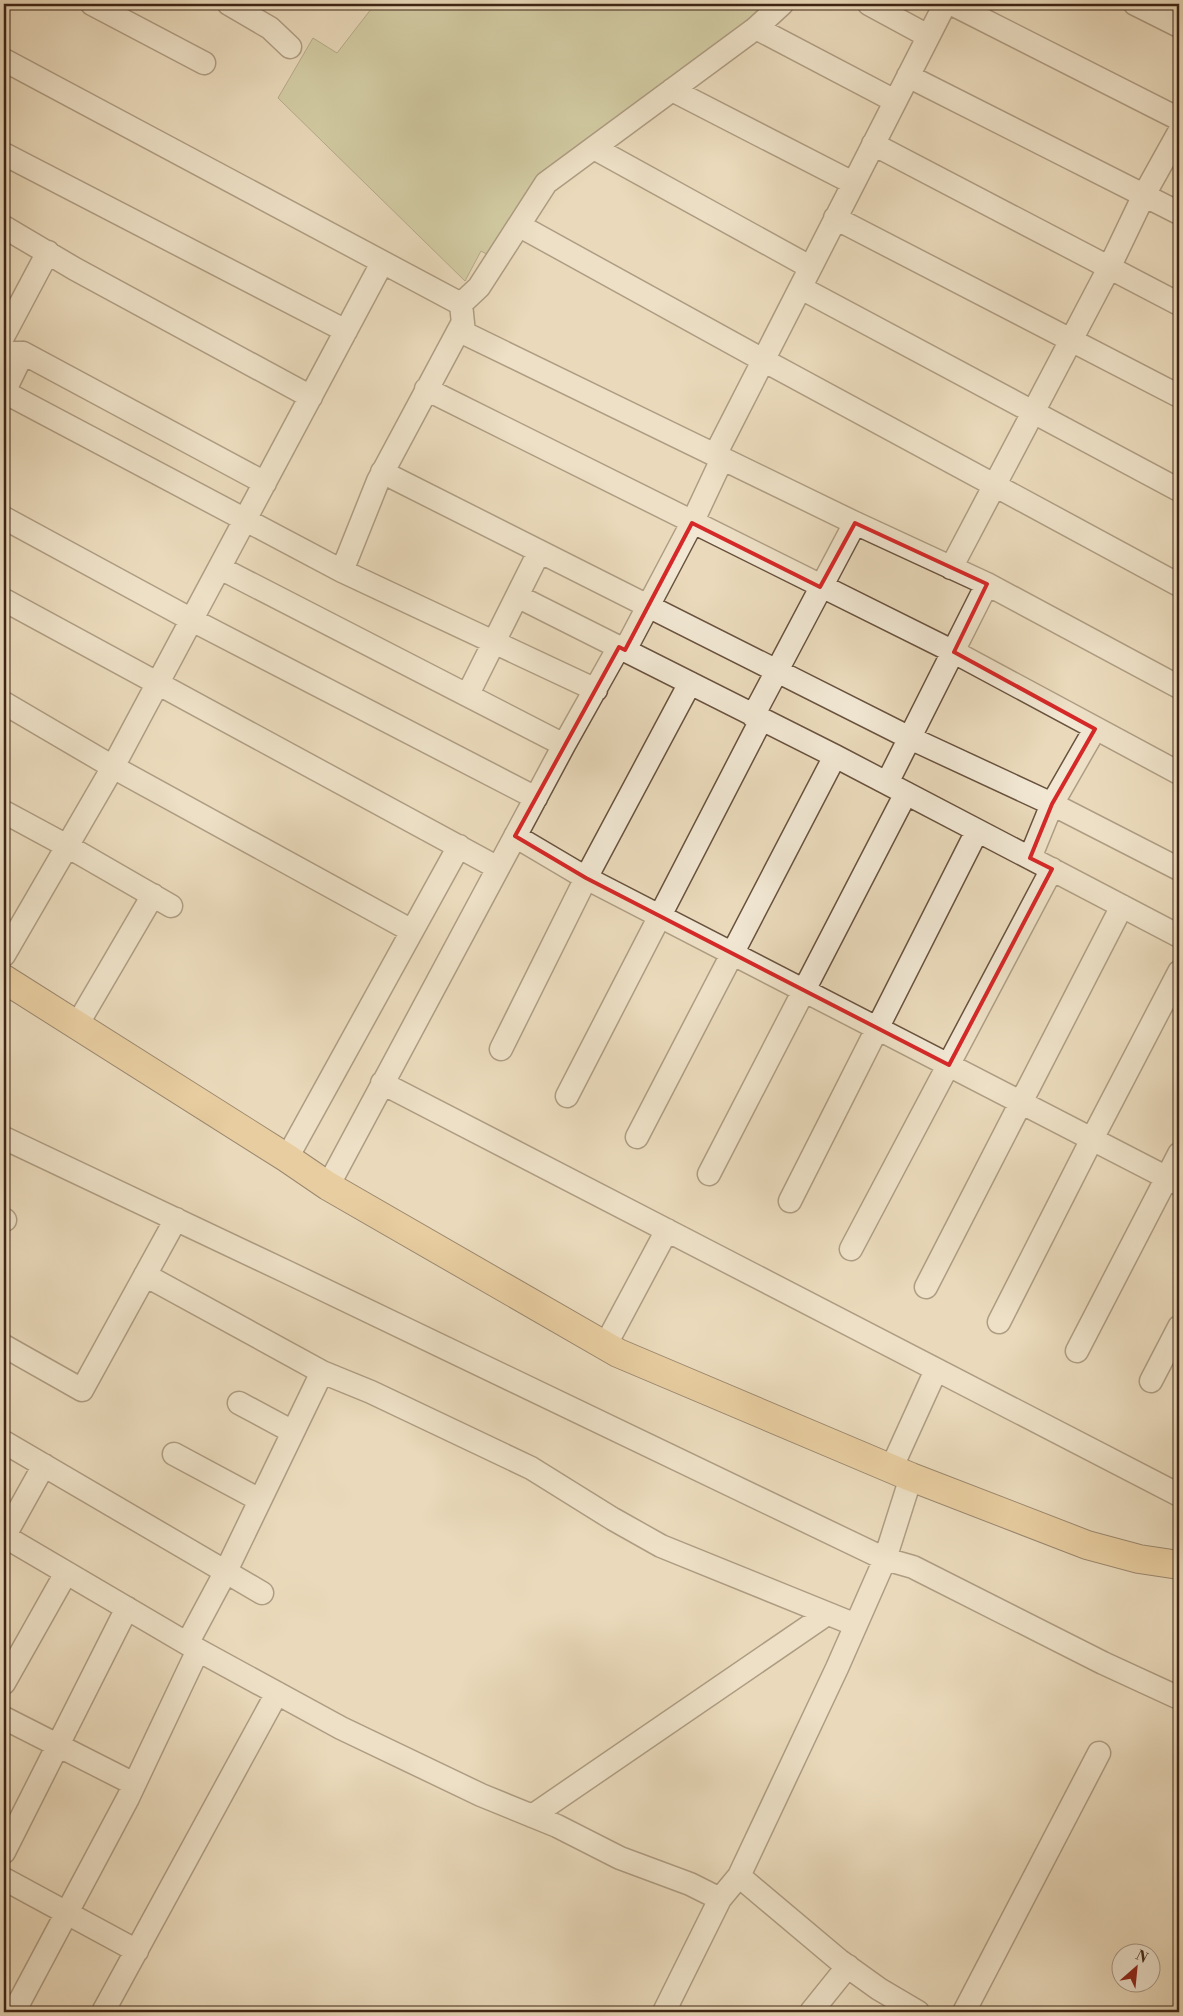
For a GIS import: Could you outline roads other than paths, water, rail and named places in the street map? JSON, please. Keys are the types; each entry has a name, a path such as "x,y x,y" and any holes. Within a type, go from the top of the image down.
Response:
{"main road":[{"path":"4,979 287,1158 328,1186 618,1353 901,1473 1087,1545 1139,1559 1179,1565"}],"street":[{"path":"92,4 204,63"},
{"path":"229,4 270,28 290,47"},
{"path":"342,571 382,472 426,389 461,314 520,226 546,183 756,28 782,4"},
{"path":"869,4 928,36"},
{"path":"328,1186 564,745 648,606 692,523 719,457 763,360 945,4"},
{"path":"952,4 1179,119"},
{"path":"1135,4 1179,26"},
{"path":"756,28 894,101"},
{"path":"4,60 382,263 461,314 464,333 855,524 987,584 1179,687"},
{"path":"908,76 1179,213"},
{"path":"672,90 853,183"},
{"path":"951,568 1179,132"},
{"path":"873,144 1179,304"},
{"path":"594,148 810,267"},
{"path":"4,154 346,331"},
{"path":"835,218 1179,396"},
{"path":"520,226 1179,585"},
{"path":"4,227 75,269 311,397"},
{"path":"4,335 11,307 48,252"},
{"path":"4,955 114,767 382,263"},
{"path":"801,288 1179,490"},
{"path":"265,483 13,355 4,392 342,571 596,690"},
{"path":"426,389 820,587 954,652 1179,773"},
{"path":"382,472 910,738 1052,804 1179,870"},
{"path":"4,518 192,620 536,798"},
{"path":"567,1096 757,718 776,671 855,524"},
{"path":"468,694 539,552"},
{"path":"220,568 564,745"},
{"path":"709,1174 805,991 897,788 910,738 987,584"},
{"path":"517,596 835,756 1179,936"},
{"path":"4,600 498,868"},
{"path":"501,1049 586,878 690,683"},
{"path":"4,703 114,767 412,931"},
{"path":"1030,858 1052,804 1095,729"},
{"path":"637,1137 835,756"},
{"path":"4,812 68,846 162,901 77,1025"},
{"path":"790,1200 977,831"},
{"path":"515,836 586,878 1173,1181"},
{"path":"287,1158 459,846"},
{"path":"851,1249 1052,869"},
{"path":"926,1287 1122,906"},
{"path":"999,1322 1179,972"},
{"path":"382,1083 1179,1495"},
{"path":"4,1138 885,1559 913,1567 1085,1655 1179,1698"},
{"path":"1077,1351 1173,1181 1179,1154"},
{"path":"4,1346 82,1390 176,1219"},
{"path":"605,1346 668,1230"},
{"path":"145,1275 322,1372 371,1392 531,1468 613,1520 661,1546 856,1625"},
{"path":"1152,1381 1179,1327"},
{"path":"664,2012 720,1898 739,1876 885,1559 901,1473 936,1370"},
{"path":"14,2012 134,1784 226,1571 322,1372"},
{"path":"239,1403 293,1432"},
{"path":"4,1442 262,1593"},
{"path":"174,1454 260,1500"},
{"path":"44,1465 4,1537 193,1646 341,1728 481,1795 557,1826 620,1858 690,1884 720,1898"},
{"path":"4,1683 66,1573"},
{"path":"4,1852 127,1608"},
{"path":"532,1816 827,1614"},
{"path":"104,2012 277,1693"},
{"path":"4,1718 134,1784"},
{"path":"964,2012 1099,1753"},
{"path":"739,1876 848,1966 918,2012"},
{"path":"4,1879 137,1951"},
{"path":"811,2012 848,1966"}]}
